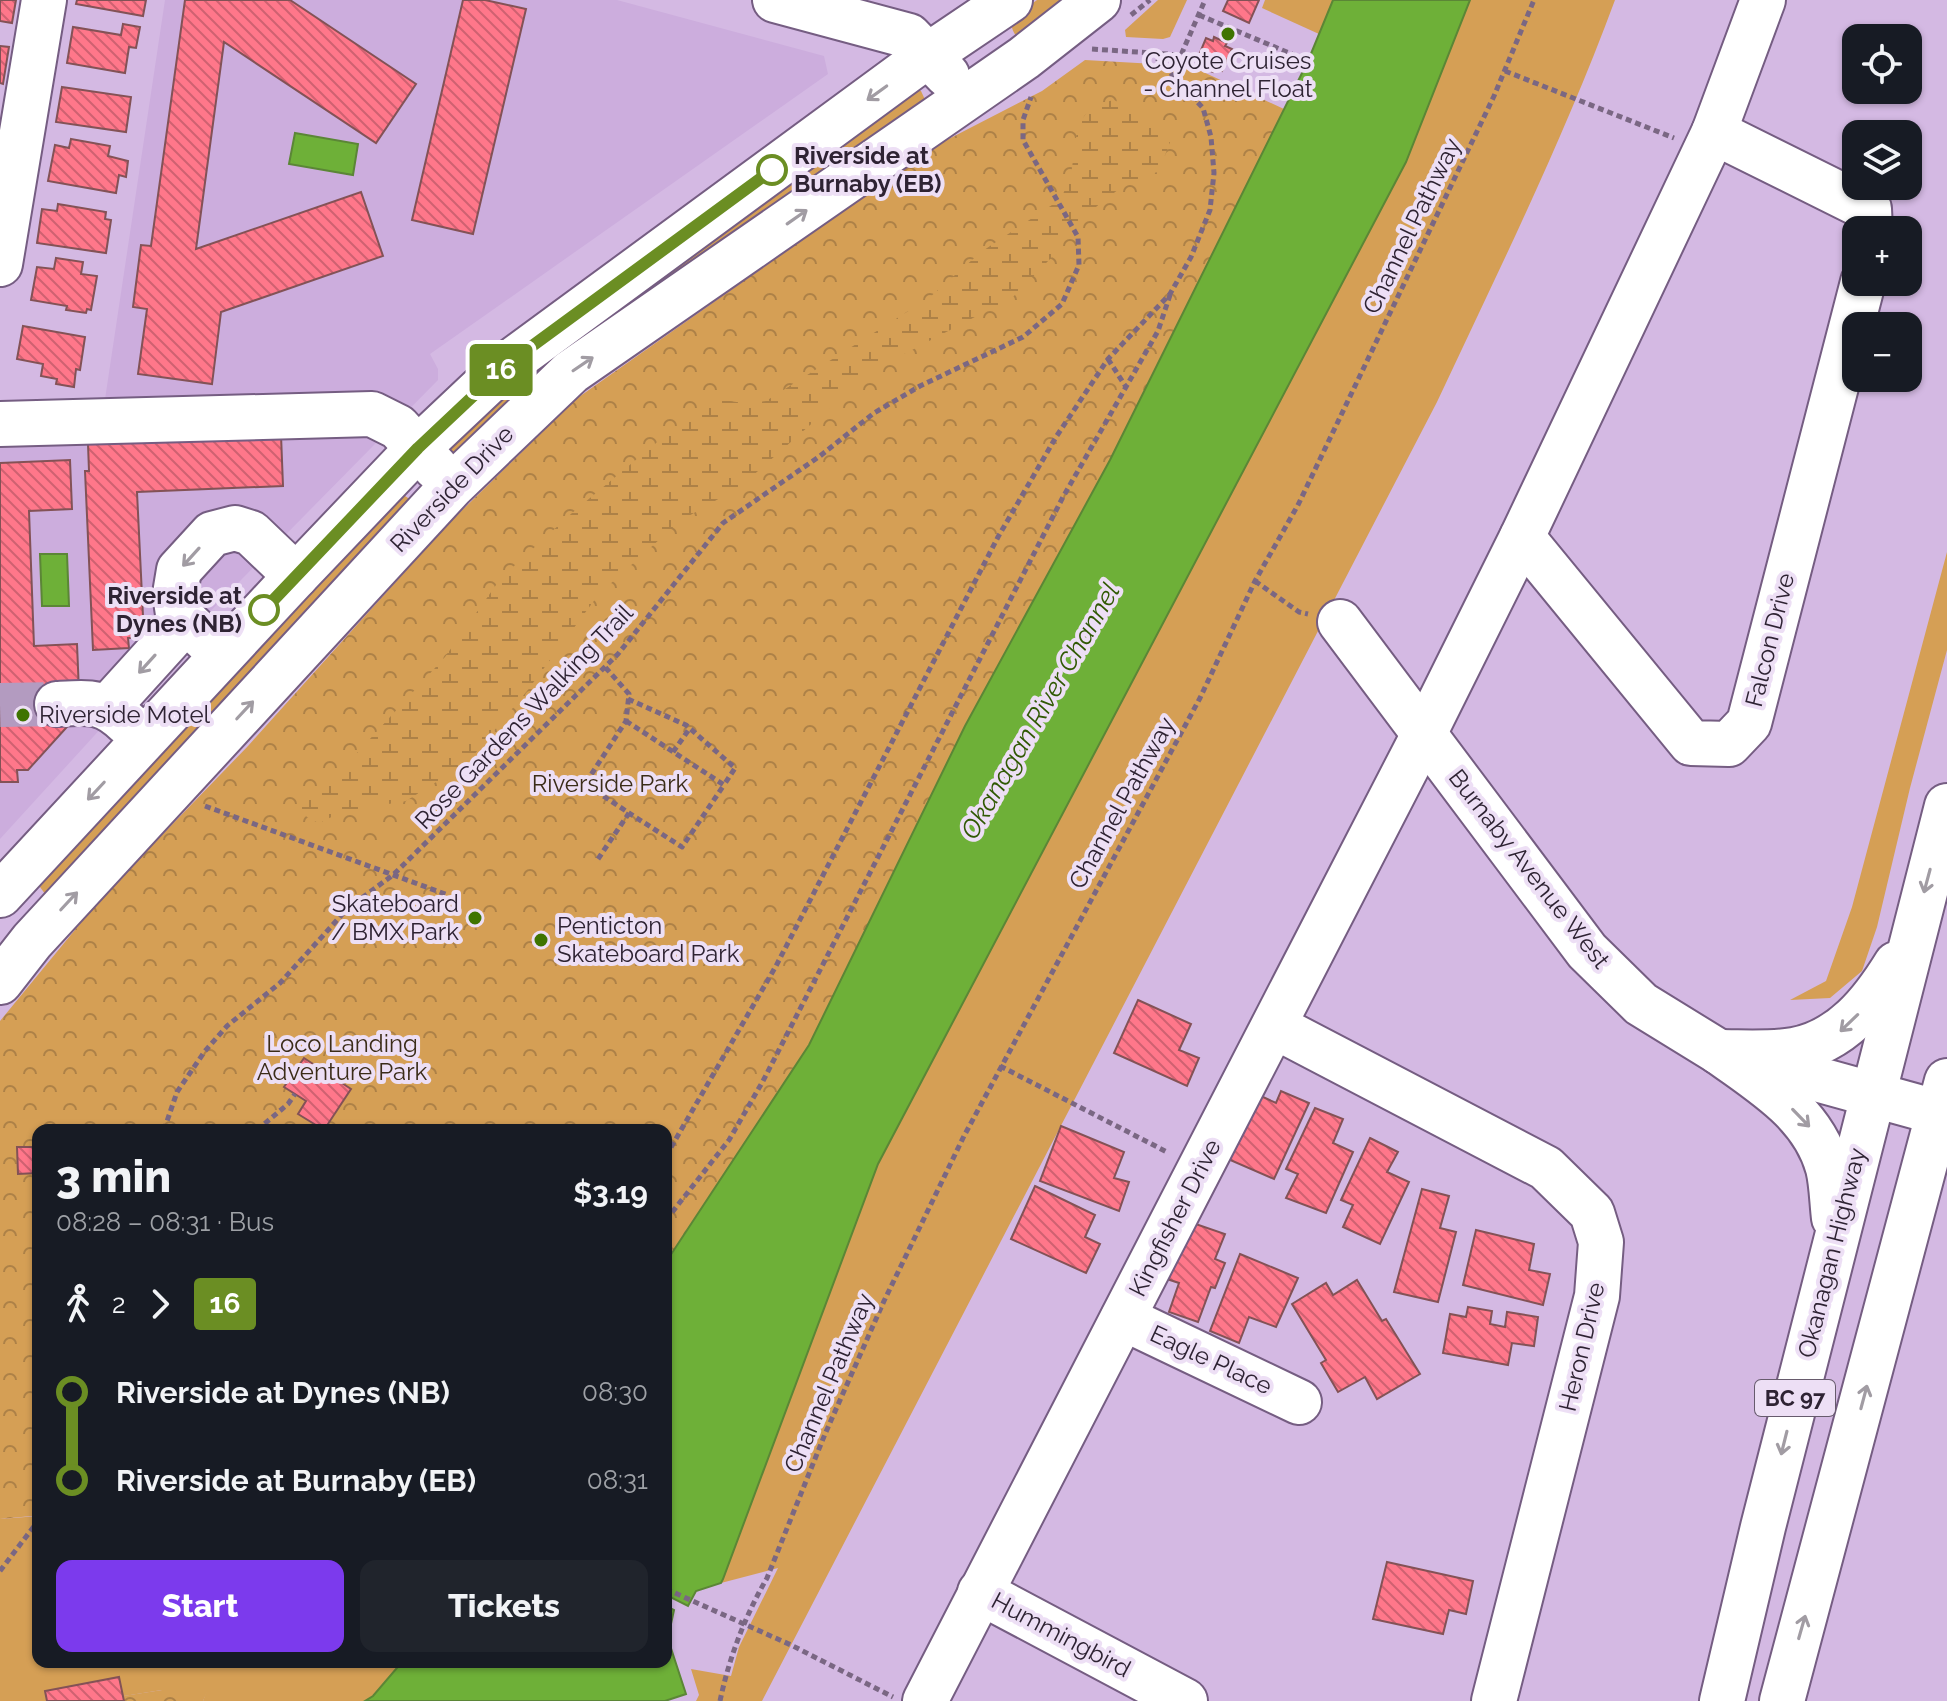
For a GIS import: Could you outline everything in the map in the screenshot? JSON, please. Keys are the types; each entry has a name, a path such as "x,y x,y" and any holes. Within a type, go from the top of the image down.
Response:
{"main road":[{"path":"0,264 44,0"},
{"path":"775,0 909,36 968,95"},
{"name":"Riverside Drive","path":"0,895 418,448 505,366 927,56 1010,0"},
{"name":"Riverside Drive","path":"0,982 32,941 452,486 571,372 1024,58 1098,0"},
{"path":"1424,734 1522,537 1709,141 1763,0"},
{"path":"1709,141 1869,209 1869,216"},
{"name":"Falcon Drive","path":"1522,537 1691,743 1729,744 1749,723 1859,296"},
{"path":"0,424 372,414 398,427 452,486"},
{"path":"222,655 178,614 175,594 179,570 212,534 235,528 251,533 296,576"},
{"path":"108,707 186,621"},
{"name":"Burnaby Avenue West","path":"1340,622 1587,951 1641,1004 1719,1052 1871,1095 1944,1103"},
{"path":"57,704 84,702 113,709 144,740"},
{"name":"Kingfisher Drive","path":"925,1701 1424,734"},
{"name":"Okanagan Highway","path":"1722,1701 1836,1234 1947,806"},
{"path":"0,909 32,941"},
{"path":"1719,1052 1794,1050 1838,1033 1876,996 1912,938"},
{"name":"Heron Drive","path":"1274,1026 1546,1168 1592,1213 1597,1227 1601,1242 1597,1296 1494,1701"},
{"path":"1719,1052 1779,1096 1812,1129 1828,1169 1836,1234"},
{"name":"BC 97","path":"1782,1701 1944,1103"},
{"path":"1910,1225 1947,1189"},
{"name":"Eagle Place","path":"1123,1318 1299,1402"},
{"name":"Hummingbird","path":"980,1592 1185,1701"}],"path":[{"path":"1087,49 1181,55 1205,0"},
{"name":"Channel Pathway","path":"720,1701 726,1671 744,1625 767,1578 825,1434 884,1301 1000,1066 1200,698 1255,581 1298,505 1505,70 1534,0"},
{"path":"1199,15 1308,61"},
{"path":"672,1212 729,1140 763,1081 1063,497 1158,331 1170,294 1191,257 1210,210 1214,173 1211,137 1203,108 1152,53"},
{"path":"1505,70 1709,141"},
{"name":"Rose Gardens Walking Trail","path":"166,1124 177,1092 205,1051 227,1026 280,983 348,908 393,875 605,667 723,523 820,456 874,413 920,386 1023,337 1062,304 1079,265 1078,237 1023,140 1023,120 1031,96 1038,88"},
{"path":"672,1146 776,966 998,537 1056,437 1108,359 1170,294"},
{"path":"1108,359 1126,387"},
{"path":"1255,581 1299,612 1340,622"},
{"path":"605,667 629,694 628,699 626,721 585,784 682,847 735,768 690,728 628,699"},
{"path":"626,721 724,785"},
{"path":"673,752 690,728"},
{"path":"169,792 448,895"},
{"path":"598,859 629,813"},
{"path":"1000,1066 1200,1169"},
{"path":"264,1124 295,1094"},
{"path":"0,1571 32,1529"},
{"path":"672,1592 791,1645 901,1701"}],"shaded area":[{"path":"165,0 617,0 824,56 828,74 430,354 438,369 438,380 177,645 0,839 0,436 104,406"}],"green space":[{"path":"1037,0 1089,0 1017,37 1013,31 1013,20"},
{"path":"1158,0 1187,0 1170,37 1126,37 1125,30"},
{"path":"1265,0 1333,0 1319,34 1262,8"},
{"path":"1470,0 1615,0 1553,153 1437,402 762,1701 696,1701 699,1695 691,1669 731,1676 739,1647 778,1568 721,1583 878,1164 1406,162"},
{"name":"Riverside Park","path":"1085,60 1190,66 1284,109 1110,460 965,726 809,1045 672,1253 672,1124 32,1124 32,1516 0,1519 0,1021 102,897 248,746 446,526 576,399 937,145 1042,91"},
{"path":"914,89 921,91 927,104 462,466 439,449 508,379"},
{"path":"1114,100 1143,114 1170,142 1159,171 1119,189 1078,221 1051,258 1013,297 870,372 741,486 680,521 599,594 527,691 468,762 406,801 342,812 319,823 304,814 301,797 336,776 445,657 501,578 572,513 685,419 720,400 745,403 766,401 929,298 981,252 1061,199 1071,175 1078,124 1093,105"},
{"path":"398,495 411,500 48,898 40,887 41,881"},
{"path":"1947,552 1947,650 1877,927 1862,971 1830,998 1790,1000 1826,981 1852,907"},
{"path":"32,1516 32,1668 397,1668 365,1701 203,1701 207,1690 162,1690 124,1696 124,1701 0,1701 0,1519"},
{"path":"162,1690 208,1690 203,1701 124,1701 123,1696"}],"water":[{"name":"Okanagan River Channel","path":"1333,0 1470,0 1406,162 878,1164 723,1579 721,1583 696,1591 688,1606 672,1598 672,1253 809,1045 965,726 1110,460 1308,61"},
{"path":"295,133 358,144 353,175 289,164"},
{"path":"40,554 67,554 69,606 42,606"},
{"path":"672,1651 686,1694 665,1701 365,1701 397,1668 672,1668"}],"building":[{"path":"0,0 16,0 12,23 0,21"},
{"path":"77,0 146,0 143,16 76,4"},
{"path":"185,0 290,0 416,84 376,143 224,42 196,249 361,192 383,256 221,312 212,384 138,374 147,309 133,307 141,245 151,246"},
{"path":"463,0 485,0 526,9 473,234 412,220"},
{"path":"1228,0 1259,0 1249,23 1223,11"},
{"path":"123,24 140,27 136,48 129,47 125,73 67,63 73,27 121,35"},
{"path":"1214,37 1232,49 1222,71 1215,68 1213,72 1200,67 1202,62 1197,60 1206,38 1213,41"},
{"path":"0,46 9,47 3,84 0,83"},
{"path":"62,87 131,97 126,132 56,122"},
{"path":"71,139 110,146 108,156 128,161 126,177 119,175 116,193 48,181 55,145 69,148"},
{"path":"58,204 106,212 105,219 111,220 106,253 37,243 42,209 57,211"},
{"path":"56,258 83,262 81,274 97,276 91,310 87,309 86,313 66,310 67,306 31,300 37,267 54,269"},
{"path":"23,326 85,337 74,387 56,384 57,379 41,376 43,364 17,359"},
{"path":"281,435 283,486 137,492 144,637 128,638 129,648 93,650 85,471 89,471 88,444"},
{"path":"70,460 72,509 29,511 34,646 77,644 79,692 75,718 28,770 17,770 18,782 0,782 0,463"},
{"path":"1138,1000 1191,1024 1179,1050 1199,1058 1187,1086 1114,1053"},
{"path":"304,1058 351,1089 328,1124 314,1124 298,1114 306,1101 284,1087"},
{"path":"1250,1091 1276,1103 1281,1091 1309,1103 1274,1179 1221,1156"},
{"path":"1315,1108 1343,1119 1333,1143 1353,1152 1326,1213 1286,1198 1298,1174 1286,1169"},
{"path":"1061,1126 1124,1152 1114,1178 1129,1182 1119,1211 1040,1181"},
{"path":"1370,1138 1398,1152 1387,1172 1409,1182 1380,1244 1343,1227 1353,1205 1341,1200"},
{"path":"17,1147 32,1147 32,1173 18,1174"},
{"path":"1035,1186 1095,1215 1085,1237 1100,1244 1086,1273 1011,1239"},
{"path":"1422,1189 1449,1196 1440,1228 1456,1232 1438,1302 1394,1292"},
{"path":"1184,1220 1225,1234 1215,1259 1225,1263 1215,1288 1211,1287 1198,1322 1169,1312 1179,1283 1164,1278"},
{"path":"1476,1230 1534,1244 1529,1270 1550,1274 1543,1305 1463,1285"},
{"path":"1240,1254 1298,1278 1276,1327 1249,1317 1239,1343 1210,1331"},
{"path":"1357,1280 1420,1374 1377,1399 1365,1377 1338,1392 1321,1363 1326,1360 1292,1304 1326,1283 1333,1295"},
{"path":"1468,1307 1492,1311 1490,1324 1505,1327 1507,1312 1538,1317 1534,1346 1512,1343 1508,1365 1443,1353 1450,1314 1466,1317"},
{"path":"1387,1562 1473,1581 1466,1614 1449,1610 1443,1634 1373,1619"},
{"path":"119,1677 124,1701 47,1701 45,1691"}],"tunnel":[{"path":"0,705 57,704"}],"bus line":[{"name":"16","path":"264,610 418,448 505,366 772,170"}],"place":[{"name":"Coyote Cruises - Channel Float","path":"1228,34"},
{"name":"Riverside at Burnaby (EB)","path":"772,170"},
{"name":"Riverside at Dynes (NB)","path":"264,610"},
{"name":"Riverside Motel","path":"23,715"},
{"name":"Skateboard / BMX Park","path":"475,918"},
{"name":"Penticton Skateboard Park","path":"541,940"}],"park label":[{"name":"Loco Landing Adventure Park","path":"342,1058"}]}
